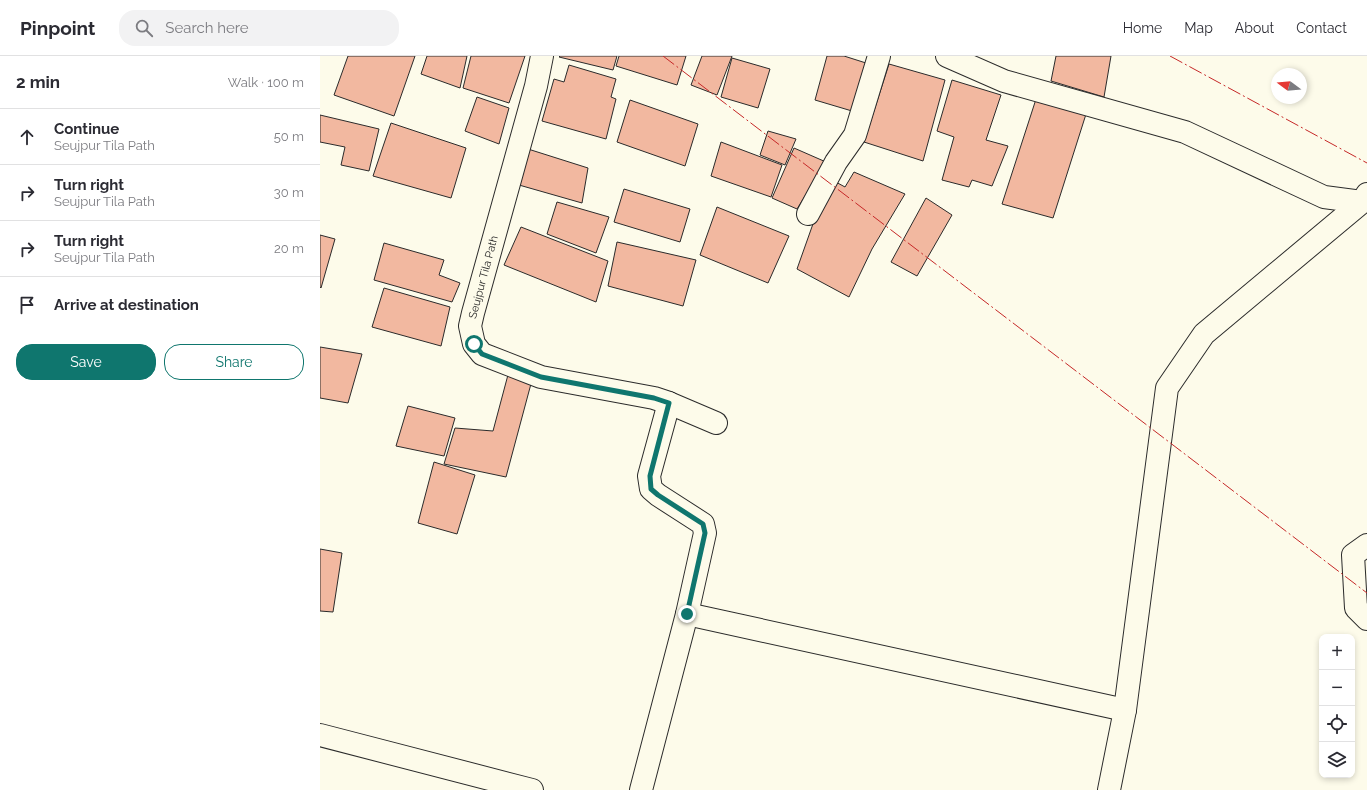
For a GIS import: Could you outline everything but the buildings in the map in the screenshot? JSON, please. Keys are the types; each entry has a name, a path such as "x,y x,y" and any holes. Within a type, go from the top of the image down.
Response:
{"street":[{"name":"Seujpur Tila Path","path":"542,56 536,86 472,313 470,326 474,344 482,354 541,377 654,398 716,423"},
{"path":"808,214 836,162 855,136 879,56"},
{"path":"947,56 1004,80 1184,132 1324,197 1364,198"},
{"path":"1109,790 1125,710 1168,388 1204,334 1364,198"},
{"path":"641,790 687,614 705,533 703,524 651,489 650,476 669,403"},
{"path":"1367,545 1352,555 1356,608 1367,619"},
{"path":"687,614 1125,710"},
{"path":"320,735 532,790"}],"power":[{"path":"663,56 1367,593"},
{"path":"1170,56 1367,163"}],"route":[{"path":"474,344 482,354 541,377 654,398 669,403 650,476 651,489 703,524 705,533 687,614"}]}
